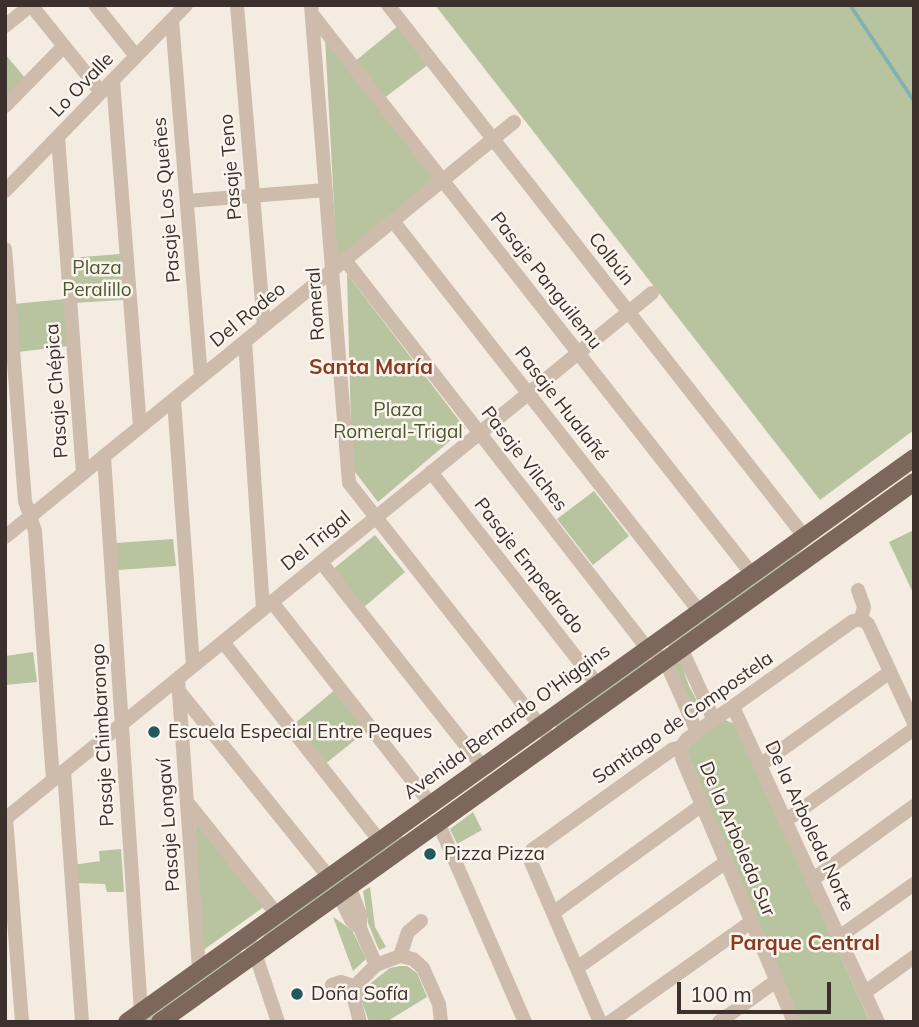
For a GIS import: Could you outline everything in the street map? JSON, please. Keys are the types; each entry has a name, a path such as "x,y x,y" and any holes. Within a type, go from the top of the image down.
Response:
{"main road":[{"name":"Avenida Bernardo O'Higgins","path":"134,1017 914,458"},
{"path":"160,1022 914,482"},
{"path":"811,531 820,541 813,553"},
{"path":"454,786 458,795 457,808"},
{"path":"401,824 404,834 411,841"}],"street":[{"path":"5,26 31,5 101,92"},
{"path":"95,5 136,56"},
{"name":"Pasaje Teno","path":"237,5 264,326"},
{"name":"Colbún","path":"388,5 629,312 811,531"},
{"name":"Pasaje Panguilemu","path":"311,9 442,181 751,573"},
{"name":"Romeral","path":"311,9 347,477 351,488 552,741"},
{"name":"Lo Ovalle","path":"5,191 136,56 175,11"},
{"name":"Pasaje Los Queñes","path":"175,11 201,377"},
{"path":"5,106 64,46"},
{"path":"113,80 140,428"},
{"name":"Del Rodeo","path":"5,537 514,122"},
{"name":"Pasaje Chépica","path":"58,137 83,474"},
{"path":"187,201 326,190"},
{"name":"Pasaje Hualañé","path":"393,221 699,611"},
{"path":"5,249 25,501 35,531 82,1022"},
{"name":"Pasaje Vilches","path":"345,260 647,648"},
{"name":"Del Trigal","path":"6,818 121,724 178,684 193,666 652,293"},
{"path":"245,341 268,605 430,803"},
{"path":"174,400 193,666"},
{"name":"Pasaje Chimbarongo","path":"104,457 121,724 134,1017"},
{"name":"Pasaje Empedrado","path":"431,472 597,684"},
{"path":"321,562 482,766"},
{"path":"858,590 864,607 861,618 868,624 914,723"},
{"name":"Santiago de Compostela","path":"553,912 531,862 531,853 536,846 673,749 681,747 684,741 853,621 861,618"},
{"path":"663,637 681,648 723,714"},
{"path":"223,642 379,840"},
{"path":"647,648 664,660 697,732"},
{"path":"760,765 890,672"},
{"path":"178,684 328,876"},
{"name":"Pasaje Longaví","path":"178,684 199,969"},
{"name":"De la Arboleda Norte","path":"723,714 740,722 878,1022"},
{"path":"785,821 914,729"},
{"name":"De la Arboleda Sur","path":"681,747 682,758 793,1022"},
{"path":"187,802 276,913"},
{"path":"600,1022 553,912 702,805"},
{"path":"812,880 914,806"},
{"path":"6,818 22,1022"},
{"path":"438,822 525,1022"},
{"path":"577,968 726,862"},
{"path":"839,937 914,884"},
{"path":"343,890 351,920 360,928 376,965"},
{"path":"400,956 408,932 421,921"},
{"path":"610,1022 751,922"},
{"path":"246,935 255,953 278,1022"},
{"path":"360,1022 354,999 356,987 362,977 376,965 400,956 412,959 423,968 439,1004 441,1022"},
{"path":"864,993 914,957"},
{"path":"719,1022 776,981"},
{"path":"332,985 341,982 356,987"}],"green space":[{"path":"435,5 914,5 914,430 820,500"},
{"path":"398,26 429,64 379,102 438,178 337,261 325,37 348,67"},
{"path":"5,54 26,79 5,99"},
{"name":"Plaza Peralillo","path":"120,254 123,300 73,303 70,258"},
{"name":"Plaza Romeral-Trigal","path":"347,274 465,428 378,502 352,468"},
{"path":"65,299 69,346 18,352 14,304"},
{"path":"594,491 629,536 593,565 557,519"},
{"path":"914,530 914,595 889,542"},
{"path":"815,534 817,538 788,562 680,641 671,634"},
{"path":"375,535 405,572 363,608 332,570"},
{"path":"173,539 176,566 118,570 116,543"},
{"path":"33,652 37,682 5,685 5,656"},
{"path":"645,655 651,664 556,728 555,722"},
{"path":"680,660 689,686 703,712 699,715 690,712 672,664"},
{"path":"337,688 370,728 325,764 294,724"},
{"name":"Parque Central","path":"725,720 735,724 870,1022 801,1022 685,748"},
{"path":"473,812 482,830 457,844 450,829"},
{"path":"195,817 265,906 202,951"},
{"path":"400,832 404,840 263,939 264,932"},
{"path":"121,849 124,892 107,892 105,884 74,883 73,865 100,861 99,851"},
{"path":"370,887 375,927 386,947 379,950 368,923 363,891"},
{"path":"333,917 352,930 366,959 353,971"},
{"path":"241,951 241,957 151,1022 136,1022"},
{"path":"407,966 417,973 427,997 386,1022 369,1022 361,999 363,989 390,968"}],"waterway":[{"path":"850,5 914,101"}],"place":[{"name":"Escuela Especial Entre Peques","path":"154,732"},
{"name":"Pizza Pizza","path":"430,854"},
{"name":"Doña Sofía","path":"297,994"}],"district":[{"name":"Santa María","path":"371,368"},
{"name":"Parque Central","path":"805,944"}]}
